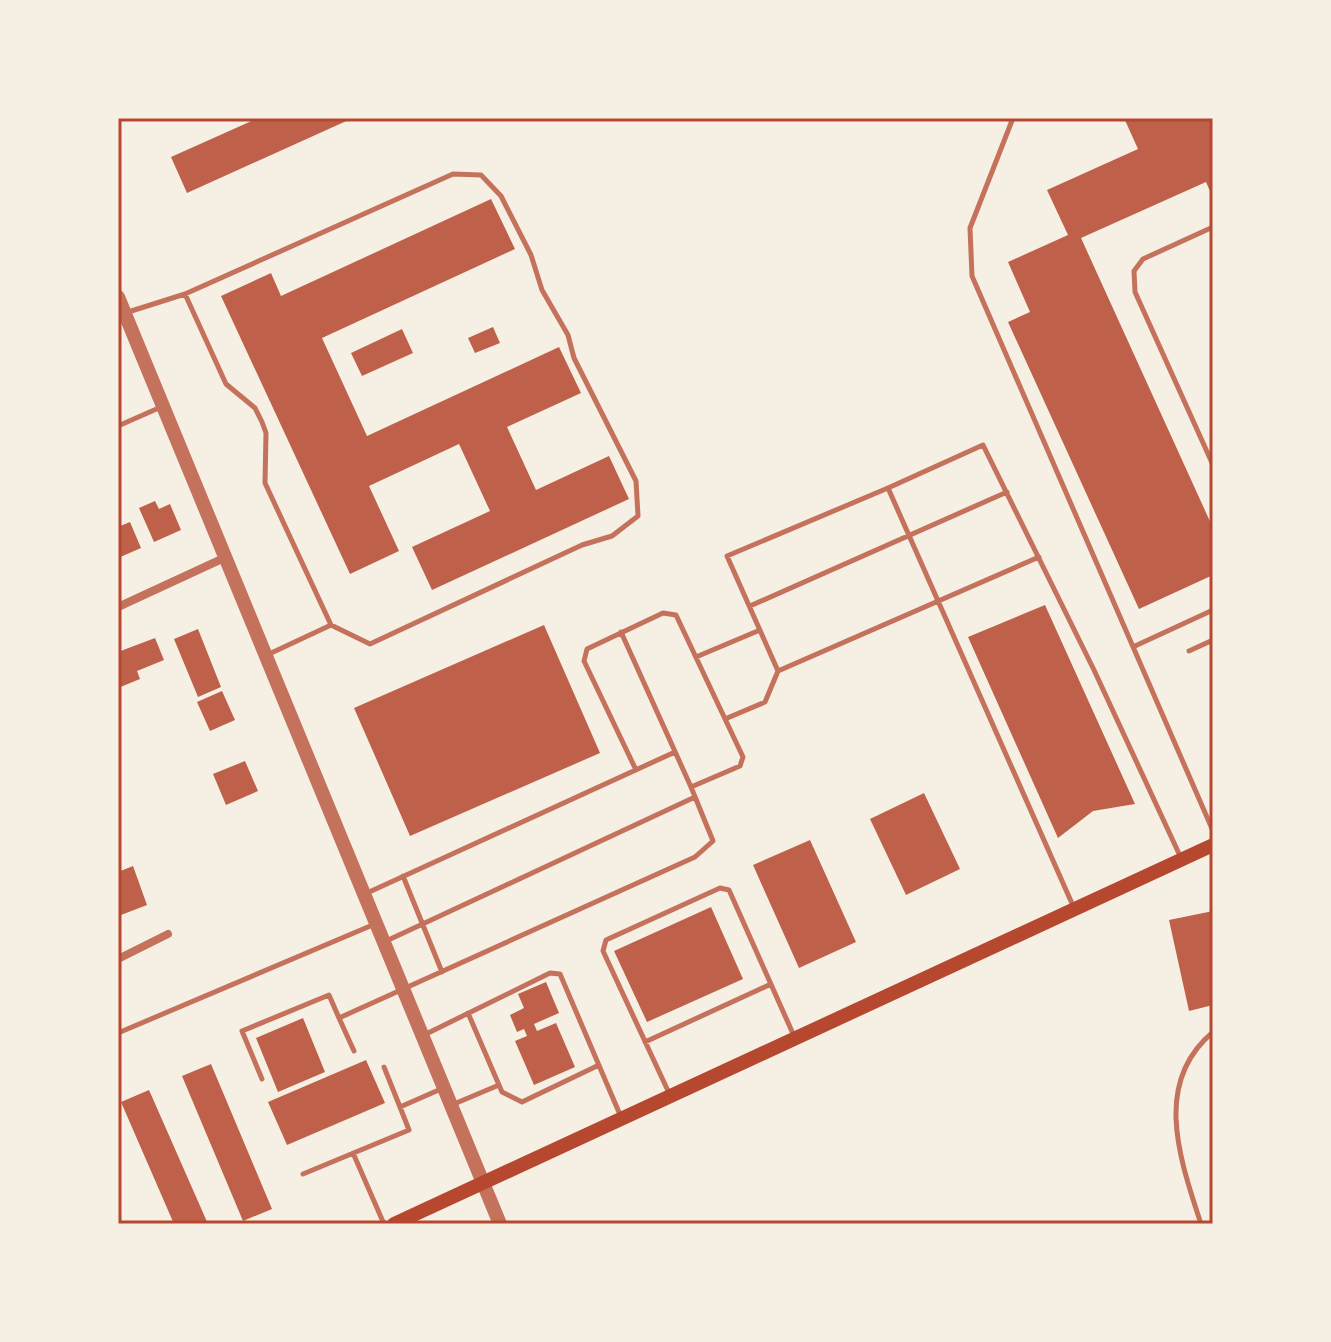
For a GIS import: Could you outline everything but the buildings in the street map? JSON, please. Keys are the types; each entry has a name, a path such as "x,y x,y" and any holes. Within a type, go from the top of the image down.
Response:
{"main road":[{"path":"394,1224 794,1036 1213,845"}],"street":[{"path":"118,297 500,1224"},
{"path":"118,607 224,558"},
{"path":"118,959 168,934"}],"lane":[{"path":"1013,118 970,228 972,276 1213,831"},
{"path":"124,313 185,294 453,174 481,175 501,196 531,255 542,290 568,335 574,358 636,481 638,516 612,536 582,545 370,644 331,625 265,483 266,433 262,422 255,408 226,384 185,294"},
{"path":"1213,227 1143,259 1134,271 1135,292 1213,465"},
{"path":"118,426 163,406"},
{"path":"778,671 727,556 983,445 1181,859"},
{"path":"888,488 1074,908"},
{"path":"750,606 1007,492"},
{"path":"725,719 765,702 778,671 1039,557"},
{"path":"1135,646 1213,610"},
{"path":"636,770 584,661 587,649 663,613 676,615 743,757 740,766 691,787"},
{"path":"264,656 331,625"},
{"path":"696,657 760,630"},
{"path":"339,1018 695,857 713,841 621,632"},
{"path":"1189,651 1213,640"},
{"path":"363,895 675,752"},
{"path":"383,942 695,797"},
{"path":"403,876 442,972"},
{"path":"669,1094 603,951 606,940 720,888 729,890 794,1036"},
{"path":"118,1033 375,923"},
{"path":"423,1035 550,973 560,974 621,1117"},
{"path":"645,1042 771,984"},
{"path":"262,1079 242,1031 329,995 354,1051"},
{"path":"468,1013 502,1092 522,1102 599,1065"},
{"path":"1201,1224 1180,1159 1175,1114 1180,1074 1197,1045 1213,1032"},
{"path":"303,1174 409,1130 384,1067"},
{"path":"453,1105 499,1085"},
{"path":"400,1107 445,1087"},
{"path":"353,1153 384,1224"}]}
